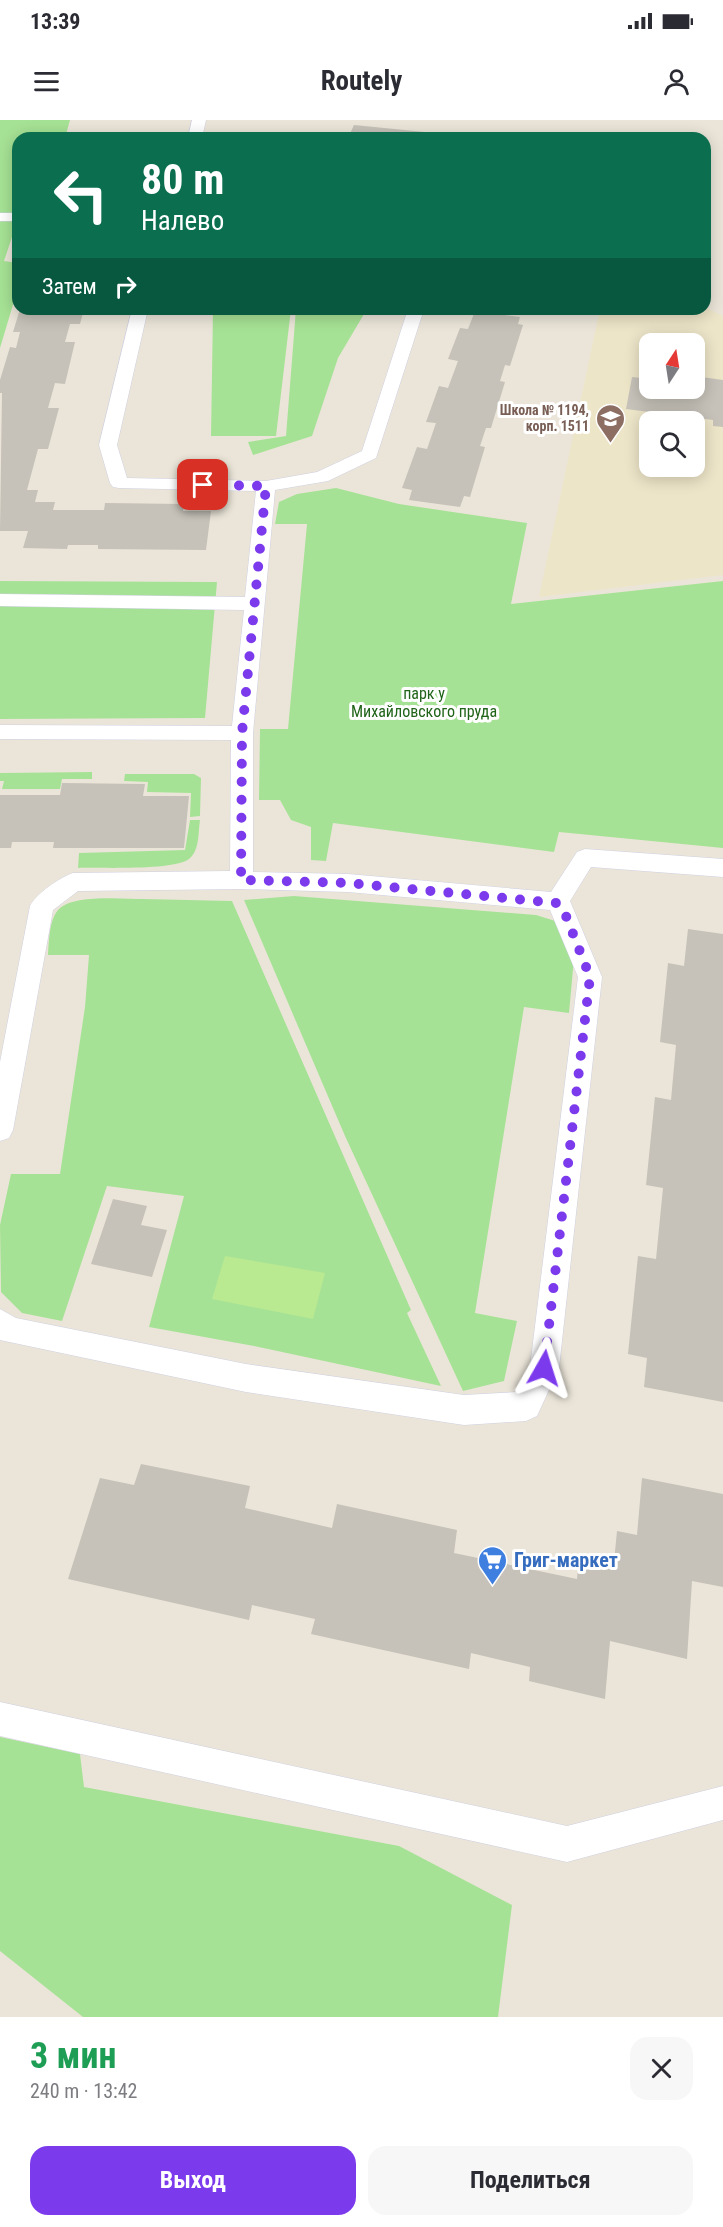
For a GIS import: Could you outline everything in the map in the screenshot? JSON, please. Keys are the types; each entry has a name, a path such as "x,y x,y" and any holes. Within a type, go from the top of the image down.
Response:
{"lane":[{"path":"139,315 108,445 119,483 266,486 322,477 370,454 414,315"},
{"path":"241,880 242,733 266,486"},
{"path":"0,600 187,604 256,603"},
{"path":"0,732 242,733"},
{"path":"557,903 585,858 723,868"},
{"path":"0,1130 42,906 73,882 241,880 348,883 557,903 564,911 590,977 544,1368 526,1406 464,1410 246,1378 10,1330 0,1323"},
{"path":"0,1719 567,1844 723,1803"}],"shaded area":[{"name":"Школа № 1194, корп. 1511","path":"711,310 723,316 723,575 539,597 599,315 711,315"}],"green space":[{"path":"0,120 70,120 67,132 12,132 12,237 4,261 12,262 12,308 0,348"},
{"path":"213,315 290,315 276,436 211,436"},
{"path":"296,315 363,315 338,358 312,436 253,455 248,442 286,436"},
{"name":"парк у Михайловского пруда","path":"336,488 399,504 527,523 511,604 723,581 723,848 559,832 554,852 333,823 326,861 311,860 311,827 291,820 280,800 259,800 260,729 288,729 307,524 275,524 279,502 297,494"},
{"path":"0,581 217,582 205,718 0,719"},
{"path":"92,772 92,779 62,779 60,789 2,789 4,781 0,781 0,773"},
{"path":"125,774 194,774 201,778 200,816 190,817 191,793 147,792 148,782 124,781"},
{"path":"190,820 200,820 197,846 193,855 181,863 136,868 78,868 79,853 185,850"},
{"path":"294,896 536,915 565,924 575,947 569,1013 524,1007 475,1313 517,1321 504,1381 463,1391 345,1136 244,900"},
{"path":"87,899 232,901 411,1310 407,1313 441,1386 254,1346 149,1327 184,1196 107,1186 62,1321 22,1313 1,1292 0,1225 11,1174 60,1174 85,1007 89,955 48,955 53,918 66,904"},
{"path":"225,1256 325,1273 313,1319 212,1299"},
{"path":"0,1737 80,1754 84,1787 399,1846 512,1905 498,2017 83,2017 0,1951"}],"building":[{"path":"354,125 425,132 351,132"},
{"path":"18,315 82,315 80,324 70,324 65,342 75,342 65,384 55,383 48,408 59,408 48,449 38,449 27,490 38,490 35,502 55,502 53,510 104,510 105,503 184,504 183,511 211,511 206,550 98,549 98,545 68,545 67,549 23,548 28,531 0,531 2,393 0,393 0,380 10,347 16,348 20,332 13,332"},
{"path":"473,315 520,317 518,324 523,325 510,366 505,365 500,381 505,382 491,428 486,428 480,446 485,447 470,497 464,496 460,507 409,500 412,490 402,488 417,447 427,449 436,423 426,422 439,386 448,388 458,361 448,359 460,328 468,329"},
{"path":"632,377 639,378 639,399 705,399 705,378 723,380 723,427 713,426 713,420 705,419 705,411 626,409"},
{"path":"62,783 145,784 143,796 189,796 184,848 53,848 54,842 12,842 11,848 0,848 0,795 60,795"},
{"path":"688,929 723,934 723,1402 644,1387 647,1358 628,1354 638,1256 656,1259 663,1188 646,1185 655,1097 671,1100 676,1045 660,1042 668,963 684,966"},
{"path":"113,1199 147,1206 141,1225 167,1230 152,1277 91,1264"},
{"path":"141,1464 250,1486 245,1508 332,1528 337,1504 457,1530 454,1553 577,1579 579,1556 614,1562 617,1531 637,1535 642,1478 723,1494 723,1587 692,1581 687,1659 610,1641 605,1699 529,1681 530,1667 471,1653 469,1669 311,1634 315,1619 252,1605 249,1620 68,1579 100,1478 134,1485"}],"place":[{"name":"Школа № 1194, корп. 1511","path":"610,444"},
{"name":"Григ-маркет","path":"493,1586"}],"route":[{"path":"203,485 266,486 242,733 241,880 348,883 557,903 564,911 590,977 544,1368"}]}
